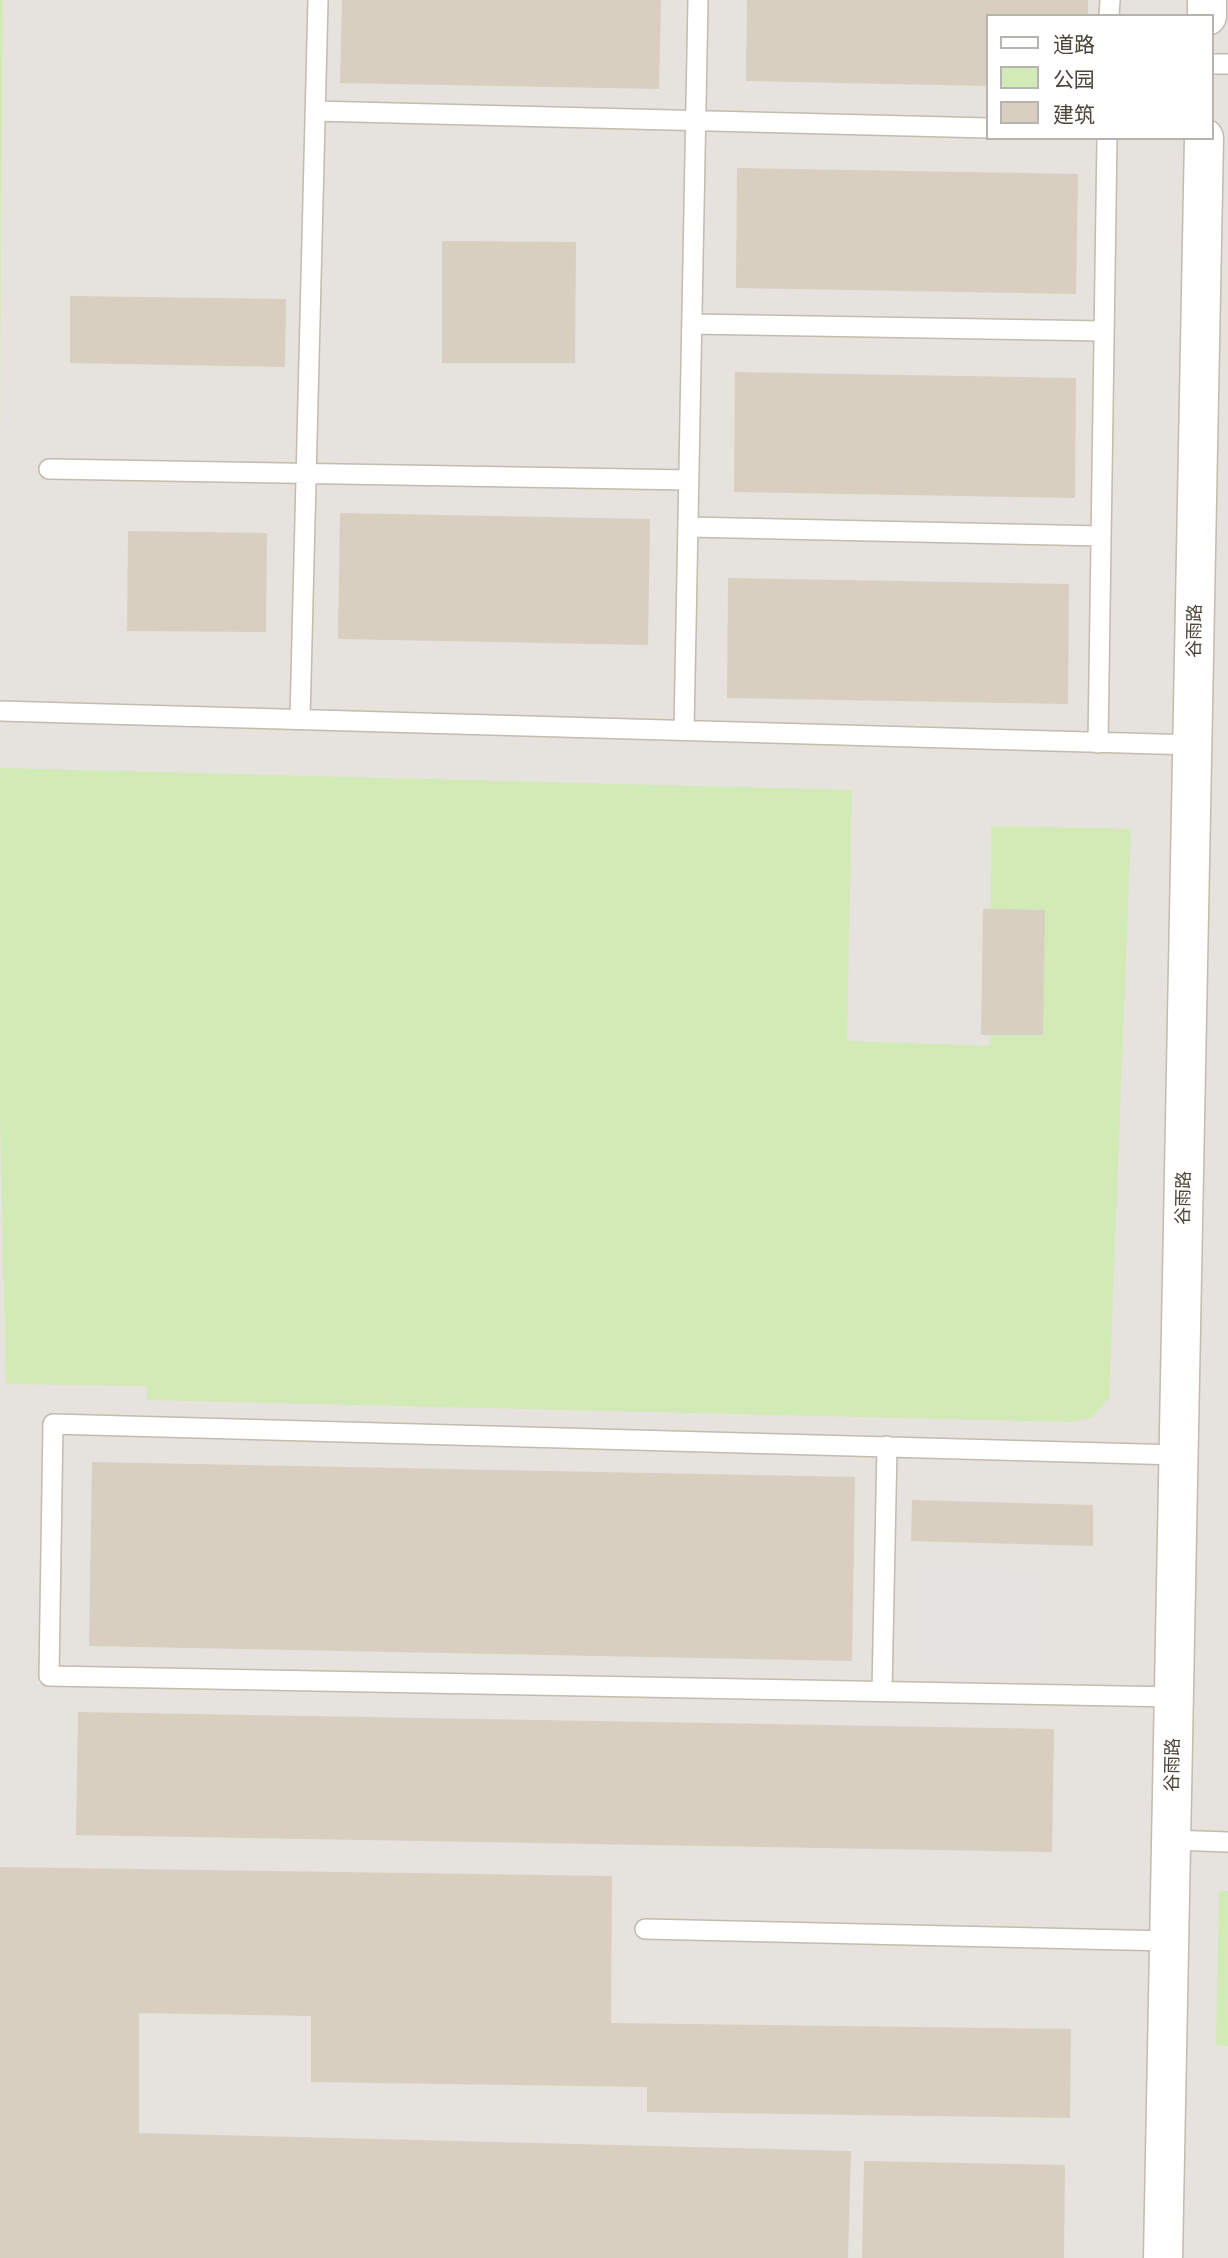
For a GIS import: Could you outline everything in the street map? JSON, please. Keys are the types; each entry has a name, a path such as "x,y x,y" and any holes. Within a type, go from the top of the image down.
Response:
{"street":[{"name":"谷雨路","path":"1163,2258 1205,140"}],"lane":[{"path":"300,719 318,0"},
{"path":"684,730 698,0"},
{"path":"315,111 986,128"},
{"path":"1098,743 1107,140"},
{"path":"692,324 1104,331"},
{"path":"49,469 689,480"},
{"path":"688,527 1101,536"},
{"path":"0,711 1193,745"},
{"path":"1175,1697 49,1676 53,1424 1179,1455"},
{"path":"882,1691 887,1446"},
{"path":"1172,1840 1228,1842"},
{"path":"645,1929 1170,1941"}],"shaded area":[{"path":"3,0 1228,0 1228,2258 0,2258 0,457"},
{"path":"917,1566 1041,1571 1039,1674 914,1669"}],"green space":[{"path":"0,0 3,0 0,457"},
{"path":"0,768 852,790 847,1041 990,1046 991,826 1131,829 1109,1398 1091,1418 1071,1422 147,1400 147,1386 6,1384 0,1112"},
{"path":"1219,1891 1228,1891 1228,2046 1216,2045"}],"building":[{"path":"342,0 661,0 659,89 340,83"},
{"path":"747,0 1088,0 1088,14 986,14 986,86 746,81"},
{"path":"737,168 1078,174 1076,294 736,288"},
{"path":"442,241 576,242 575,363 442,363"},
{"path":"70,296 286,299 285,367 70,363"},
{"path":"735,372 1076,378 1075,498 734,492"},
{"path":"340,513 650,519 648,645 338,639"},
{"path":"128,531 267,533 266,632 127,631"},
{"path":"728,578 1069,584 1068,704 727,698"},
{"path":"983,909 1045,910 1043,1035 981,1035"},
{"path":"92,1462 855,1477 852,1661 89,1646"},
{"path":"912,1500 1093,1505 1093,1546 911,1541"},
{"path":"78,1712 1054,1729 1052,1852 76,1835"},
{"path":"0,1867 612,1876 611,2023 1071,2029 1070,2118 647,2112 647,2087 311,2082 311,2016 139,2013 139,2133 851,2151 848,2258 0,2258"},
{"path":"864,2161 1065,2165 1064,2258 862,2258"}]}
